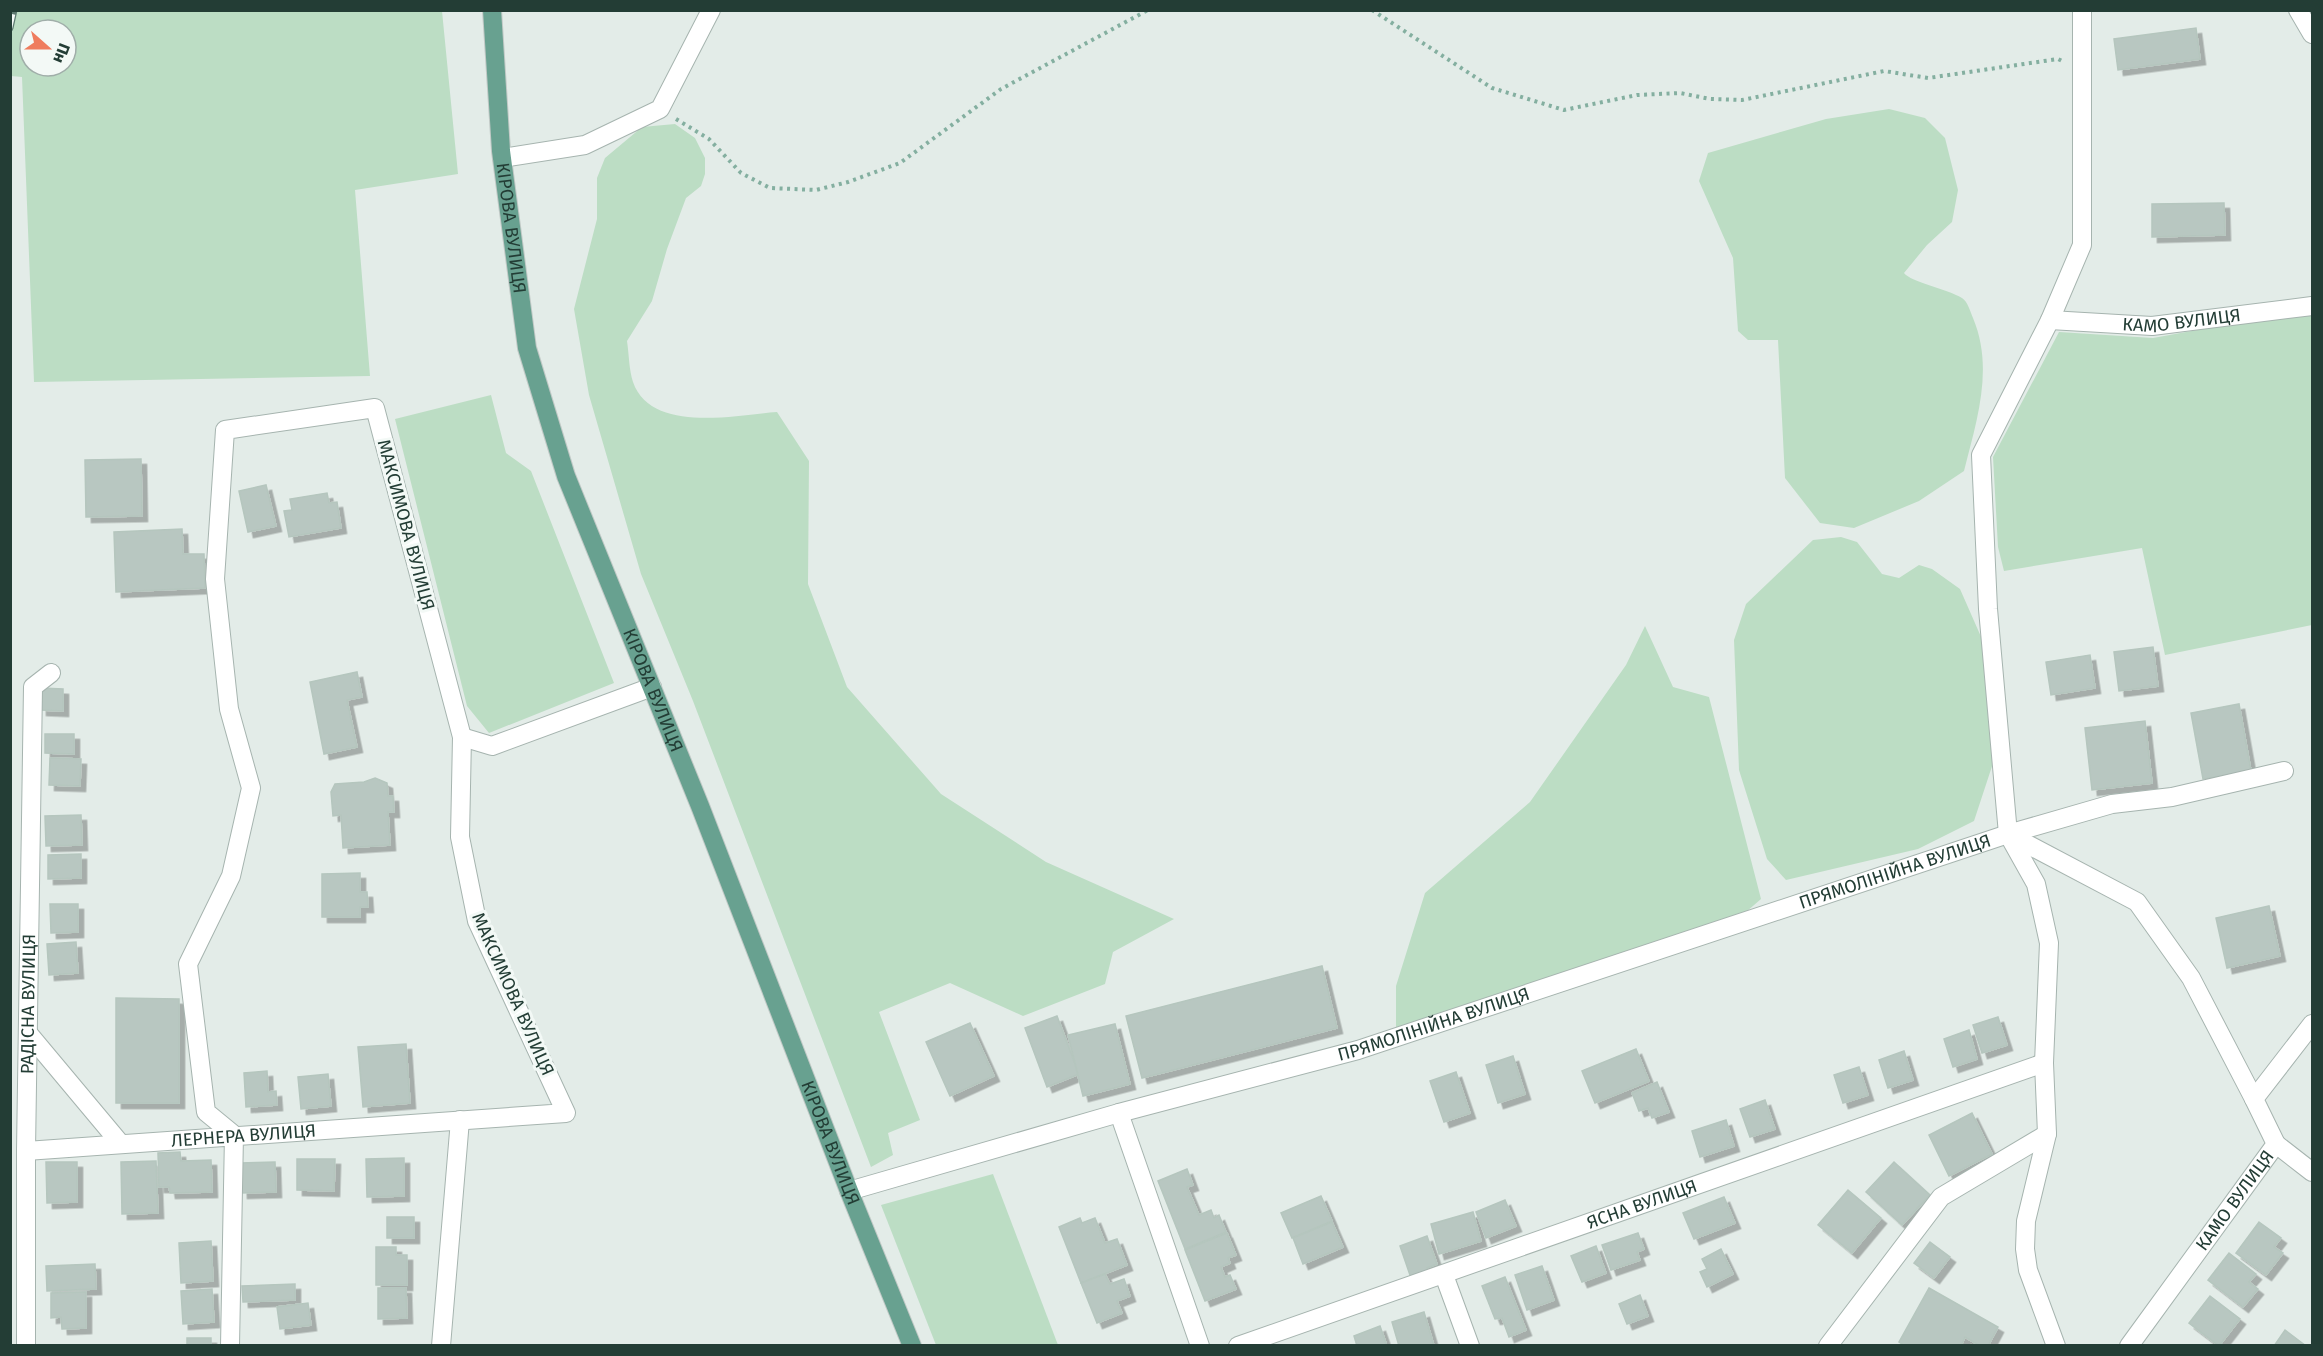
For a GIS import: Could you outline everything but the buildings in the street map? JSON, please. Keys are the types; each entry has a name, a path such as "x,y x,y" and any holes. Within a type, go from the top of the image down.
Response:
{"main road":[{"name":"КІРОВА ВУЛИЦЯ","path":"492,10 502,158 527,348 566,476 652,687 912,1346"}],"street":[{"path":"502,158 585,146 660,109 711,10"},
{"path":"2056,1346 2028,1270 2025,1249 2026,1221 2047,1134 2044,1063 2049,943 2036,884 2008,834 1988,609 1981,455 2050,320 2082,245 2082,10"},
{"path":"2298,10 2313,34"},
{"name":"КАМО ВУЛИЦЯ","path":"2050,320 2152,326 2313,306"},
{"name":"МАКСИМОВА ВУЛИЦЯ","path":"234,1135 206,1112 188,964 231,876 251,788 229,709 215,579 225,430 375,408 462,737 460,837 477,921 566,1113 460,1120"},
{"name":"РАДІСНА ВУЛИЦЯ","path":"26,1346 26,1151 33,687 51,673"},
{"path":"462,737 492,746 652,687"},
{"name":"ПРЯМОЛІНІЙНА ВУЛИЦЯ","path":"849,1191 1119,1113 1358,1050 2008,834 2112,804 2172,797 2284,771"},
{"name":"КАМО ВУЛИЦЯ","path":"2008,834 2137,902 2192,978 2276,1144 2129,1346"},
{"path":"2254,1099 2313,1024"},
{"path":"28,1033 120,1143"},
{"name":"ЯСНА ВУЛИЦЯ","path":"1238,1346 2044,1063"},
{"path":"1119,1113 1200,1346"},
{"path":"441,1346 460,1120"},
{"name":"ЛЕРНЕРА ВУЛИЦЯ","path":"26,1151 460,1120"},
{"path":"1828,1346 1941,1197 2047,1134"},
{"path":"230,1346 234,1135"},
{"path":"2276,1144 2313,1172"},
{"path":"1444,1275 1470,1346"}],"path":[{"path":"660,109 709,140 741,173 770,188 816,190 848,182 900,163 1001,89 1148,10"},
{"path":"1372,10 1492,88 1564,110 1648,95 1680,93 1710,99 1742,100 1884,71 1928,78 2058,59 2082,70"}],"green space":[{"path":"11,10 442,11 458,174 355,190 370,376 34,382 22,78 78,78 78,18 18,18 18,77 11,76"},
{"path":"1889,109 1925,118 1945,138 1958,190 1952,222 1927,245 1904,273 1962,298 1966,302 1979,337 1983,375 1978,413 1964,471 1919,501 1854,528 1820,523 1785,478 1778,340 1748,340 1738,331 1733,258 1699,181 1708,153 1826,119"},
{"path":"675,124 695,138 705,158 705,174 701,186 686,198 667,249 652,301 627,341 633,382 643,398 657,409 696,418 777,412 809,461 808,584 847,687 941,794 1046,862 1174,919 1113,952 1105,984 1023,1016 950,983 879,1012 920,1120 888,1133 893,1155 871,1167 693,701 641,574 589,395 574,309 597,219 597,178 605,158 642,127"},
{"path":"2312,315 2312,625 2165,655 2142,548 2004,571 1998,547 1993,457 2059,332 2153,338 2219,326"},
{"path":"491,395 506,453 531,471 614,683 489,733 467,706 395,419"},
{"path":"1841,537 1857,542 1882,574 1899,578 1919,565 1932,569 1960,589 1982,639 1998,748 1974,821 1918,849 1786,880 1767,859 1739,770 1734,640 1746,604 1813,540"},
{"path":"1645,626 1673,687 1709,697 1761,899 1746,912 1396,1030 1396,986 1425,893 1530,802 1626,665"},
{"path":"993,1174 1058,1345 936,1345 881,1205"}],"railway":[{"path":"10,28 14,10"}]}
